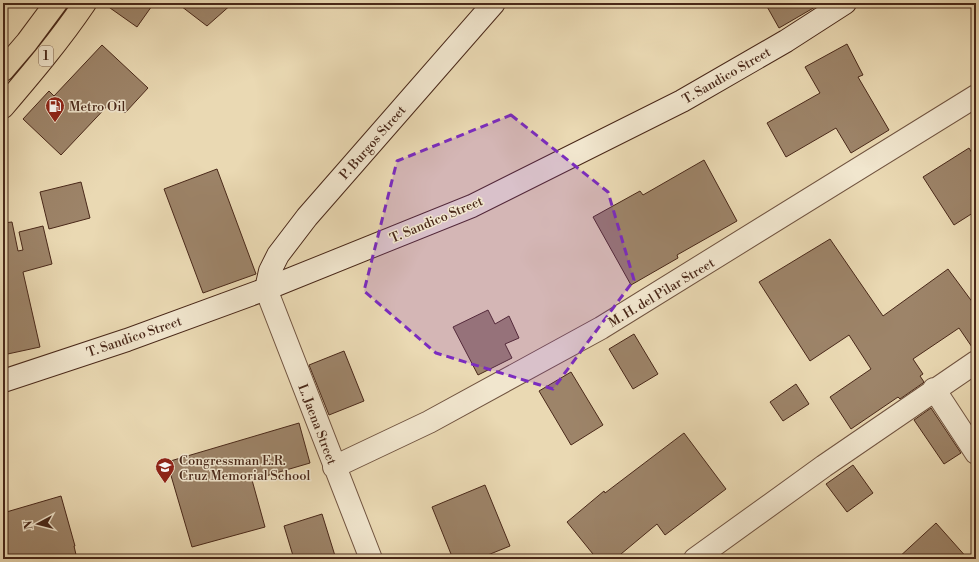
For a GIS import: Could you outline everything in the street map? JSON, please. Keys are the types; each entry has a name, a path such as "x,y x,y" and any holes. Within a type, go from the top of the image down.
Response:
{"highway":[{"name":"1","path":"3,70 27,42 56,3"},
{"name":"1","path":"3,106 52,50 85,3"}],"street":[{"name":"P. Burgos Street","path":"266,289 270,271 278,255 306,217 494,3"},
{"name":"T. Sandico Street","path":"3,381 127,340 266,289 472,206 682,102 786,41 845,3"},
{"name":"M. H. del Pilar Street","path":"334,467 429,422 601,328 976,96"},
{"name":"L. Jaena Street","path":"266,289 371,559"},
{"path":"694,559 934,389 976,362"},
{"path":"934,389 976,453"}],"highlighted area":[{"path":"511,115 608,192 634,280 553,389 436,353 364,291 397,161"}],"building":[{"path":"103,3 154,3 137,27"},
{"path":"177,3 233,3 207,26"},
{"path":"765,3 822,3 779,28"},
{"path":"847,44 863,75 858,77 889,130 851,153 836,128 786,157 767,123 820,93 805,67"},
{"path":"102,45 148,88 125,113 112,101 61,155 23,119 49,91 54,96"},
{"path":"969,148 976,160 976,211 954,225 923,177"},
{"path":"704,160 737,221 677,255 678,258 631,285 593,217 640,191 643,195"},
{"path":"217,169 256,274 203,293 164,189"},
{"path":"81,182 90,218 49,229 40,192"},
{"path":"12,222 18,251 23,250 19,232 43,226 52,264 23,272 40,347 3,355 3,223"},
{"path":"830,239 883,316 948,269 976,307 976,350 974,350 959,328 913,359 923,374 920,376 924,382 923,383 900,399 898,397 851,429 830,397 871,369 849,335 810,361 759,282"},
{"path":"488,310 495,324 509,316 519,338 505,344 512,358 478,375 453,327"},
{"path":"634,334 658,374 633,389 609,349"},
{"path":"344,351 364,401 329,415 309,365"},
{"path":"571,372 603,425 571,445 539,391"},
{"path":"796,384 809,404 783,421 770,402"},
{"path":"931,408 961,453 944,464 914,420"},
{"path":"299,423 310,463 252,480 265,527 192,547 167,462"},
{"path":"684,433 726,489 665,535 657,524 615,559 597,559 567,522 604,491 605,493"},
{"path":"853,465 873,493 847,512 826,484"},
{"path":"485,485 510,546 478,559 453,559 432,507"},
{"path":"61,496 75,546 77,559 3,559 3,513"},
{"path":"322,514 336,559 294,559 284,526"},
{"path":"936,523 968,559 897,559"}],"place":[{"name":"Metro Oil","path":"55,123"},
{"name":"Congressman E.R. Cruz Memorial School","path":"165,484"}]}
